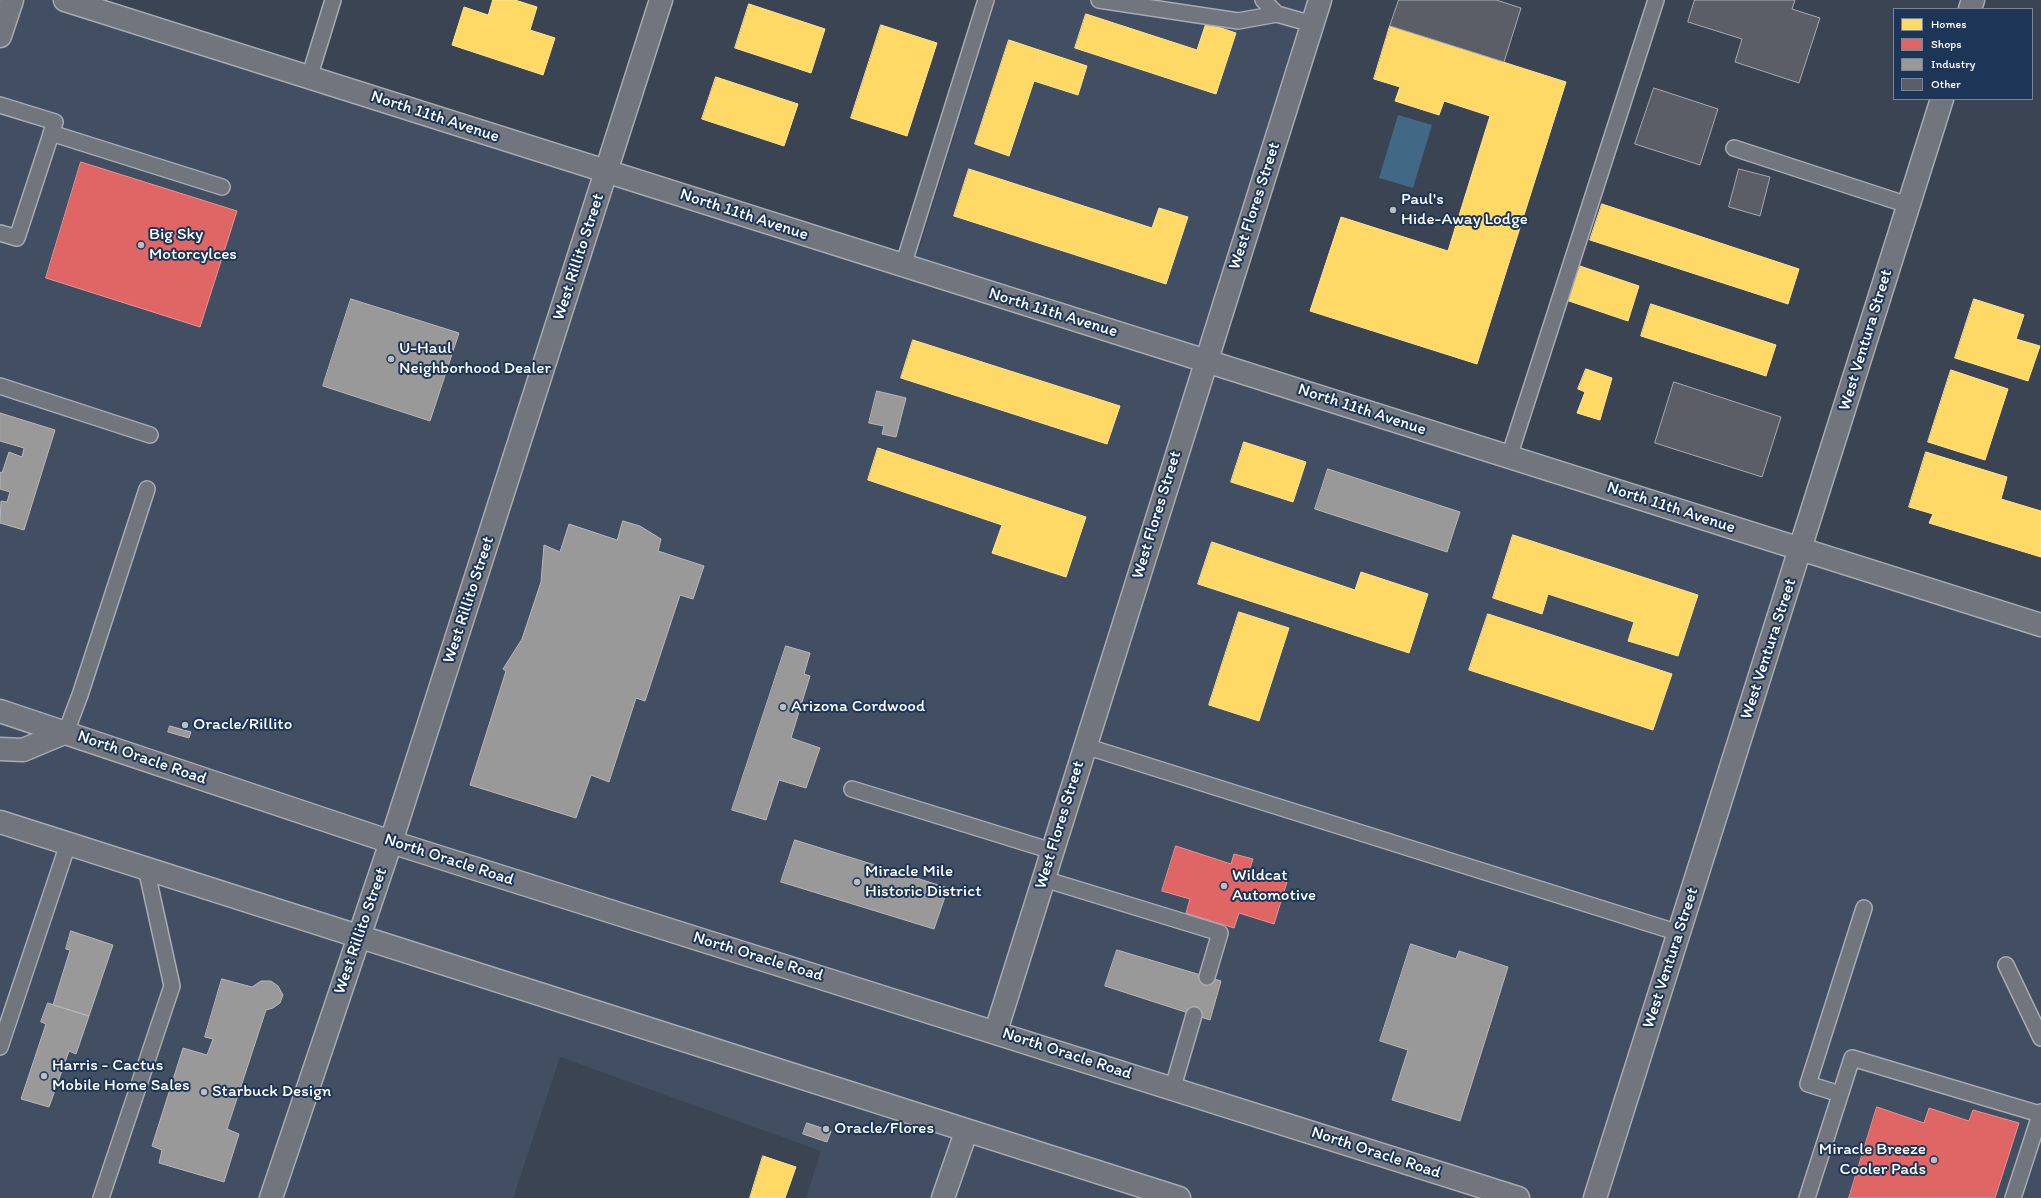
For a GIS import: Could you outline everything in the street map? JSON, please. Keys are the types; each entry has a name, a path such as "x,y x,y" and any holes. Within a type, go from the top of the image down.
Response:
{"street":[{"path":"0,36 12,0"},
{"name":"North 11th Avenue","path":"65,0 903,266 2041,624"},
{"name":"West Rillito Street","path":"271,1198 358,936 391,842 661,0"},
{"name":"West Flores Street","path":"996,1031 1205,361 1320,0"},
{"name":"West Ventura Street","path":"1596,1198 1942,100"},
{"name":"North Oracle Road","path":"0,711 391,842 996,1031 1518,1198"},
{"path":"0,749 23,750 66,732"},
{"path":"0,822 966,1132 1179,1198"},
{"path":"943,1198 966,1132"}],"lane":[{"path":"309,78 333,0"},
{"path":"903,266 986,0"},
{"path":"1098,0 1170,6 1238,21 1277,14 1312,24"},
{"path":"1263,0 1277,14"},
{"path":"1509,457 1656,0"},
{"path":"0,105 54,122 17,238 0,233"},
{"path":"51,133 222,187"},
{"path":"1734,148 1908,205"},
{"path":"0,386 150,435"},
{"path":"66,732 80,695 147,489"},
{"path":"1085,746 1679,933"},
{"path":"852,789 1052,851"},
{"path":"0,1047 68,844"},
{"path":"101,1198 172,986 146,868"},
{"path":"1044,879 1220,934 1207,977"},
{"path":"1840,1094 1808,1084 1864,908"},
{"path":"2006,965 2041,1038"},
{"path":"1173,1088 1194,1015"},
{"path":"1807,1198 1852,1058 2041,1113 2013,1198"}],"shaded area":[{"path":"0,0 65,0 913,269 996,0 1320,0 1205,361 2041,625 2041,1198 806,1198 821,1151 560,1057 513,1198 0,1198"},
{"path":"1398,115 1432,125 1413,188 1379,178"}],"building: Homes":[{"path":"493,0 515,0 537,7 530,30 555,38 543,75 452,45 464,7 488,15"},
{"path":"749,4 825,29 811,73 735,48"},
{"path":"1086,14 1197,50 1206,23 1236,33 1216,94 1075,48"},
{"path":"881,25 937,43 907,136 851,118"},
{"path":"1390,26 1566,82 1477,364 1310,311 1341,217 1448,251 1490,116 1444,101 1439,115 1395,101 1400,87 1374,79"},
{"path":"1009,40 1087,66 1078,95 1034,81 1009,156 975,144"},
{"path":"716,77 798,104 784,146 702,119"},
{"path":"969,169 1152,228 1159,208 1188,217 1166,284 954,216"},
{"path":"1602,204 1799,269 1788,304 1590,240"},
{"path":"1577,265 1639,286 1628,321 1566,300"},
{"path":"1974,299 2024,315 2016,339 2040,346 2028,381 1955,358"},
{"path":"1651,304 1776,345 1766,376 1641,336"},
{"path":"913,340 1120,406 1107,444 901,378"},
{"path":"1586,369 1612,378 1600,420 1577,413 1585,392 1578,389"},
{"path":"1951,370 2008,389 1985,460 1928,442"},
{"path":"1244,442 1306,462 1293,502 1231,482"},
{"path":"878,448 1086,517 1066,577 992,553 1002,525 868,480"},
{"path":"1926,452 2007,477 2001,499 2041,511 2041,557 1929,523 1933,514 1909,507"},
{"path":"1513,535 1698,595 1678,656 1628,641 1634,622 1548,594 1542,614 1493,598"},
{"path":"1212,542 1355,590 1361,572 1428,594 1409,653 1198,584"},
{"path":"1239,612 1289,628 1259,721 1209,705"},
{"path":"1488,614 1672,674 1653,730 1469,670"},
{"path":"763,1156 796,1167 785,1198 750,1198"}],"building: Shops":[{"name":"Big Sky Motorcylces","path":"81,162 237,211 200,327 46,278"},
{"name":"Wildcat Automotive","path":"1176,846 1231,864 1234,854 1253,859 1249,871 1287,882 1274,924 1239,913 1234,928 1186,913 1190,899 1162,891"},
{"name":"Miracle Breeze Cooler Pads","path":"1877,1107 1924,1123 1929,1108 1969,1121 1973,1110 2019,1123 1995,1198 1849,1198"}],"building: Industry":[{"name":"U-Haul Neighborhood Dealer","path":"351,299 459,333 430,421 323,386"},
{"path":"877,391 906,398 896,437 882,434 884,426 869,423"},
{"path":"0,413 55,430 24,530 0,523 1,501 7,502 10,492 0,489 0,472 2,473 9,452 22,457 24,448 0,441"},
{"path":"1328,469 1460,512 1447,552 1315,509"},
{"path":"623,521 640,526 661,539 658,551 704,566 693,599 680,595 645,701 636,698 609,782 591,775 576,818 470,785 506,671 503,669 522,639 541,582 544,545 560,552 569,524 617,540"},
{"name":"Arizona Cordwood","path":"786,646 810,653 804,674 810,676 791,738 820,748 806,788 779,780 766,820 732,810"},
{"path":"170,726 191,732 189,738 168,732"},
{"path":"795,840 948,888 934,929 781,882"},
{"path":"71,931 113,945 89,1016 53,1005 70,950 66,949"},
{"path":"1411,944 1456,959 1459,951 1508,967 1460,1121 1392,1100 1408,1050 1380,1041"},
{"path":"1117,950 1221,981 1210,1020 1105,986"},
{"name":"Starbuck Design","path":"222,979 252,987 261,981 271,981 278,986 283,995 280,1003 273,1008 266,1010 227,1129 239,1134 224,1182 159,1163 162,1150 152,1146 183,1048 207,1055 213,1039 205,1037"},
{"name":"Harris - Cactus Mobile Home Sales","path":"48,1003 89,1016 76,1054 69,1051 49,1107 21,1099 46,1024 41,1022"},
{"path":"807,1123 831,1131 827,1142 803,1134"}],"building: Other":[{"path":"1399,0 1496,0 1521,8 1504,62 1390,26"},
{"path":"1695,0 1795,0 1792,9 1820,18 1799,83 1735,62 1742,39 1688,22"},
{"path":"1654,88 1718,109 1700,165 1635,144"},
{"path":"1739,169 1770,177 1760,216 1729,207"},
{"path":"1674,382 1781,417 1762,477 1655,443"}],"place":[{"name":"Paul's Hide-Away Lodge","path":"1393,210"},
{"name":"Big Sky Motorcylces","path":"141,245"},
{"name":"U-Haul Neighborhood Dealer","path":"391,359"},
{"name":"Arizona Cordwood","path":"783,707"},
{"name":"Oracle/Rillito","path":"185,725"},
{"name":"Miracle Mile Historic District","path":"857,882"},
{"name":"Wildcat Automotive","path":"1224,886"},
{"name":"Harris - Cactus Mobile Home Sales","path":"44,1076"},
{"name":"Starbuck Design","path":"204,1092"},
{"name":"Oracle/Flores","path":"826,1129"},
{"name":"Miracle Breeze Cooler Pads","path":"1934,1160"}]}
